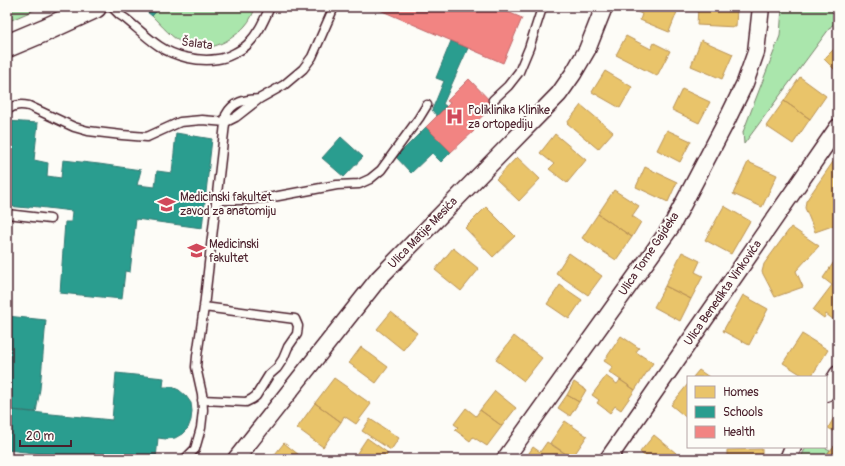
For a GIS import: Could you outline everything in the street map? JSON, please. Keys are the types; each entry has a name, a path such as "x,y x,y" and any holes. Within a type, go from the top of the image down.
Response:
{"main road":[{"path":"7,46 96,7"}],"street":[{"name":"Ulica Matije Mesića","path":"236,459 379,278 559,94 587,50 604,7"},
{"name":"Ulica Tome Gajdeka","path":"505,459 671,227 745,83 756,52 761,7"},
{"name":"Ulica Benedikta Vinkovića","path":"608,459 838,128"},
{"path":"827,391 838,374"},
{"path":"788,459 793,448"}],"lane":[{"name":"Šalata","path":"112,7 160,46 173,53 202,60 219,59 232,54 248,44 261,28 270,7"},
{"path":"7,110 15,105 29,106 74,127 88,131 147,137 180,122 202,120 226,122 236,117 259,99 284,85 303,69 312,57 334,7"},
{"path":"493,100 508,86 518,72 529,48 542,7"},
{"path":"216,200 245,200 273,197 337,185 358,184 381,170 427,105"},
{"path":"185,459 195,449 201,428 203,410 196,367 226,122"},
{"path":"7,214 50,220"},
{"path":"202,400 246,402 252,400 269,375 277,368 297,334 298,326 295,319 204,307"}],"green space":[{"path":"7,7 41,7 7,22"},
{"path":"160,7 256,7 247,24 233,37 217,45 200,48 184,44 163,28 152,16"},
{"path":"782,7 838,7 838,25 832,25 744,144 743,132 780,36"},
{"path":"806,448 826,448 830,450 823,459 800,459"}],"building: Homes":[{"path":"631,7 679,7 669,32 640,20 642,14 630,9"},
{"path":"698,7 737,7 736,27 697,25"},
{"path":"626,36 651,49 654,43 670,51 657,76 616,55"},
{"path":"701,40 733,54 722,79 691,66"},
{"path":"838,45 838,73 824,59"},
{"path":"605,71 632,87 620,108 592,92"},
{"path":"800,77 826,96 810,119 784,101"},
{"path":"682,89 710,102 699,123 672,110"},
{"path":"784,101 810,119 793,144 766,126"},
{"path":"581,105 613,132 598,149 567,123"},
{"path":"667,130 691,141 680,162 657,150"},
{"path":"555,134 586,160 567,183 549,169 554,164 540,153"},
{"path":"517,157 540,179 519,201 496,179"},
{"path":"835,159 838,162 838,224 815,232 805,208 806,201"},
{"path":"748,162 777,175 762,207 733,194"},
{"path":"645,167 677,182 668,202 636,187"},
{"path":"614,190 639,206 632,216 641,222 632,237 598,214"},
{"path":"724,206 750,221 731,254 705,240"},
{"path":"486,207 515,236 493,257 465,228"},
{"path":"598,214 632,237 616,260 582,238"},
{"path":"791,227 819,246 796,271 803,287 775,297 762,272 764,264"},
{"path":"453,248 479,269 461,291 435,270"},
{"path":"682,252 700,261 695,272 703,276 691,299 665,286"},
{"path":"569,253 602,276 588,295 556,273"},
{"path":"838,256 838,323 826,314 824,318 813,310 832,285 823,278"},
{"path":"560,285 582,300 569,319 547,304"},
{"path":"665,286 691,299 680,321 654,307"},
{"path":"743,295 768,309 749,345 723,331"},
{"path":"391,312 417,333 403,350 377,329"},
{"path":"802,334 828,350 812,376 803,376 783,363"},
{"path":"514,336 542,358 524,381 496,360"},
{"path":"621,336 639,348 636,352 653,363 635,390 609,372 613,367 604,361"},
{"path":"361,347 388,367 376,383 349,363"},
{"path":"699,370 708,376 694,376"},
{"path":"606,376 617,384 620,380 635,390 621,410 615,406 610,413 597,403 599,400 592,395"},
{"path":"334,378 371,404 356,424 344,416 341,422 315,403"},
{"path":"574,382 586,390 579,402 567,395"},
{"path":"687,385 687,418 671,405"},
{"path":"495,391 516,408 502,426 480,410"},
{"path":"567,395 579,402 570,416 558,408"},
{"path":"315,403 341,422 323,447 297,428"},
{"path":"466,408 476,416 480,410 502,426 487,446 473,437 470,441 455,430 458,427 454,424"},
{"path":"838,411 838,433 828,428"},
{"path":"370,419 399,438 391,450 362,431"},
{"path":"565,421 587,436 572,458 550,443"},
{"path":"654,435 676,453 672,459 648,459 640,452"},
{"path":"367,438 388,453 384,459 353,459"},
{"path":"547,442 572,459 525,459 533,447 540,452"},
{"path":"284,443 304,459 271,459"},
{"path":"834,446 838,449 838,459 823,459"},
{"path":"762,449 762,459 727,459 727,450"}],"building: Schools":[{"path":"141,7 160,7 152,16"},
{"path":"451,41 468,48 443,104 446,106 437,116 432,110 444,81 436,78"},
{"path":"7,121 38,123 34,160 48,163 47,176 61,178 63,160 141,170 137,185 155,187 157,171 172,173 176,133 212,139 202,228 136,219 130,272 125,271 122,299 60,293 65,222 71,222 72,211 30,206 29,208 7,206"},
{"path":"426,127 451,152 441,162 432,153 411,173 396,157"},
{"path":"341,137 363,157 344,177 322,158"},
{"path":"7,316 46,320 40,389 36,412 11,410 7,446"},
{"path":"116,373 164,378 163,387 172,387 179,390 191,403 191,420 188,428 175,438 158,438 156,459 92,459 7,450 11,410 112,420"}],"building: Health":[{"path":"373,7 496,7 522,18 503,63"},
{"path":"469,79 494,105 471,127 474,131 451,152 426,127 450,103 447,101"}],"place":[{"name":"Poliklinika Klinike za ortopediju","path":"455,117"},
{"name":"Medicinski fakultet. zavod za anatomiju","path":"167,204"},
{"name":"Medicinski fakultet","path":"196,251"}]}
